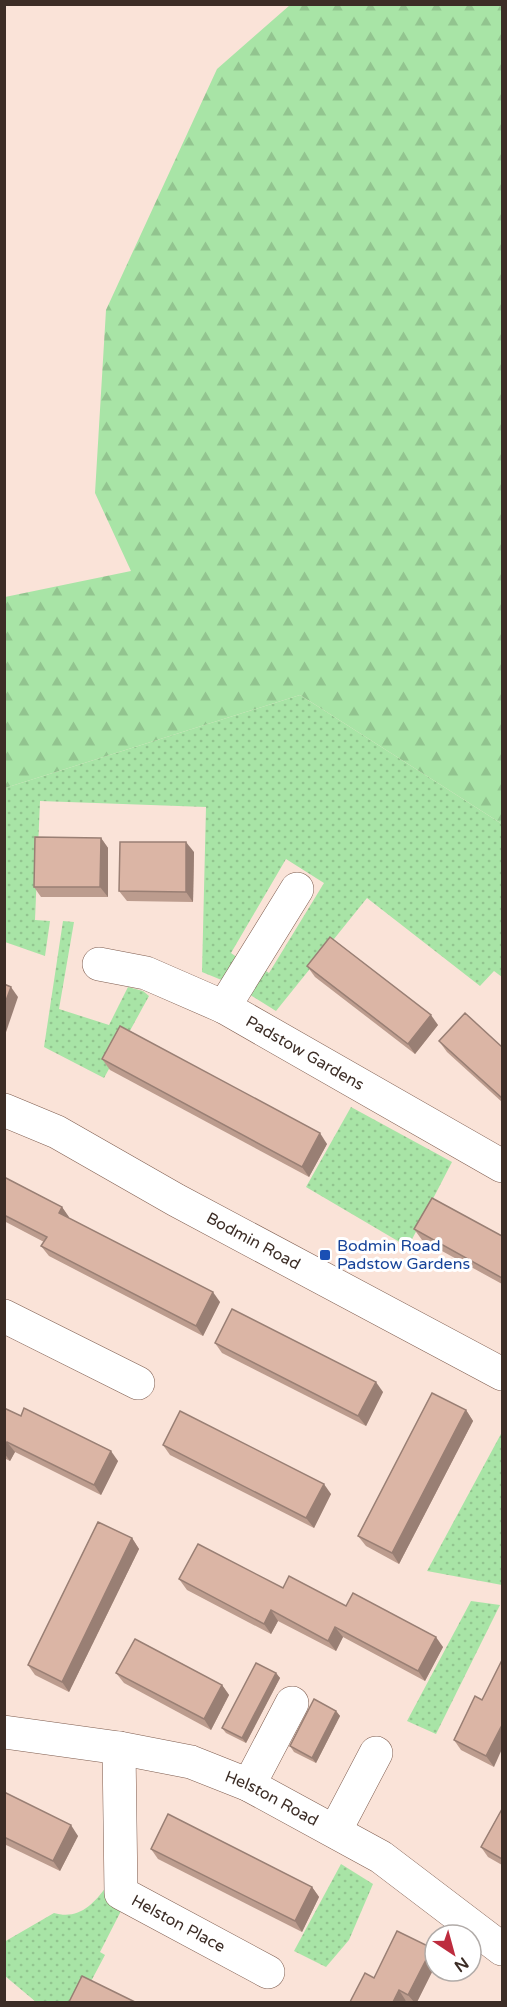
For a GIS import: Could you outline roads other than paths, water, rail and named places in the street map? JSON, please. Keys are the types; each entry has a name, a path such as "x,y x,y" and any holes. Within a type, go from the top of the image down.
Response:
{"street":[{"path":"224,1007 297,889"},
{"name":"Padstow Gardens","path":"99,964 146,973 224,1007 502,1166"},
{"name":"Bodmin Road","path":"4,1110 57,1132 176,1200 502,1374"},
{"path":"4,1316 138,1383"},
{"path":"249,1785 292,1703"},
{"name":"Helston Road","path":"4,1731 119,1748 191,1762 249,1785 381,1857 502,1949"},
{"name":"Helston Place","path":"119,1748 121,1893 268,1972"},
{"path":"335,1831 376,1753"}],"place":[{"name":"Bodmin Road Padstow Gardens","path":"325,1255"}]}
